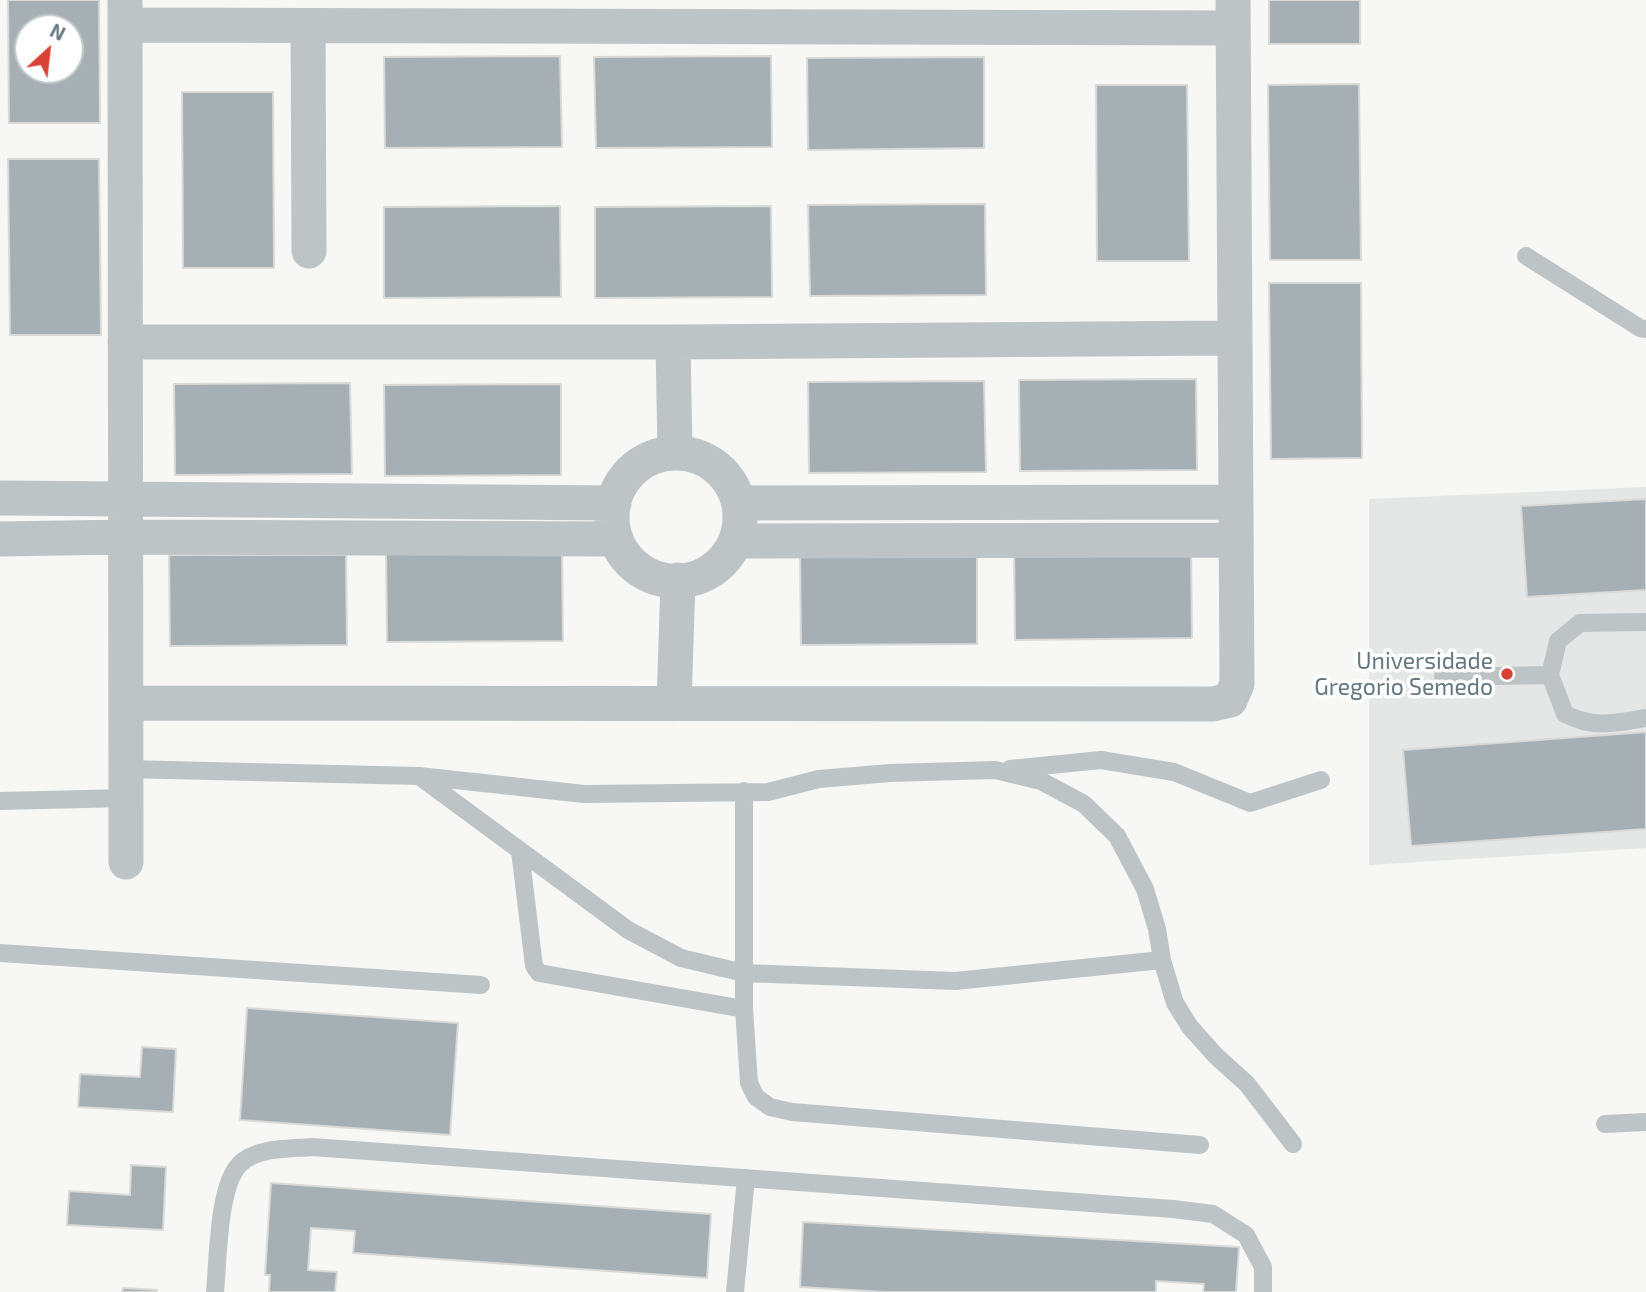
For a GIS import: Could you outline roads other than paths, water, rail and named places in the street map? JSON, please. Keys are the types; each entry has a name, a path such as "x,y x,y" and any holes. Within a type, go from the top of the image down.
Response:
{"street":[{"path":"126,703 1213,704 1230,700 1237,684 1233,14 308,26 125,13 126,784 127,862"},
{"path":"308,26 309,251"},
{"path":"125,342 1235,338"},
{"path":"673,342 675,453"},
{"path":"675,453 696,456 716,466 731,483 739,503 741,522 736,541 727,557 713,569 696,577 678,580 658,578 641,569 626,556 612,521 614,503 621,484 635,467 654,457 675,453"},
{"path":"0,498 614,503"},
{"path":"739,503 1236,502"},
{"path":"0,539 617,539"},
{"path":"736,541 1236,540"},
{"path":"674,704 678,580"}],"lane":[{"path":"1526,256 1640,328 1646,329"},
{"path":"1646,622 1580,623 1558,641 1550,675 1565,714 1584,724 1611,724 1646,718"},
{"path":"1443,677 1550,675"},
{"path":"0,801 126,784 419,776 584,794 768,792 819,779 890,773 995,770 1101,760 1174,772 1250,803 1321,780"},
{"path":"995,770 1041,781 1084,804 1118,836 1145,889 1175,1003 1190,1027 1216,1056 1247,1084 1293,1144"},
{"path":"419,776 628,930 681,958 744,973 955,981 1162,960"},
{"path":"744,791 744,1009 749,1083 756,1097 771,1107 792,1112 1200,1145"},
{"path":"520,850 534,966 539,973 744,1009"},
{"path":"0,953 481,985"},
{"path":"1605,1124 1646,1122"},
{"path":"215,1292 220,1232 231,1179 240,1164 254,1156 274,1151 312,1147 1213,1214 1246,1235 1263,1267 1263,1292"},
{"path":"735,1292 746,1178"}],"place":[{"name":"Universidade Gregorio Semedo","path":"1507,674"}]}
